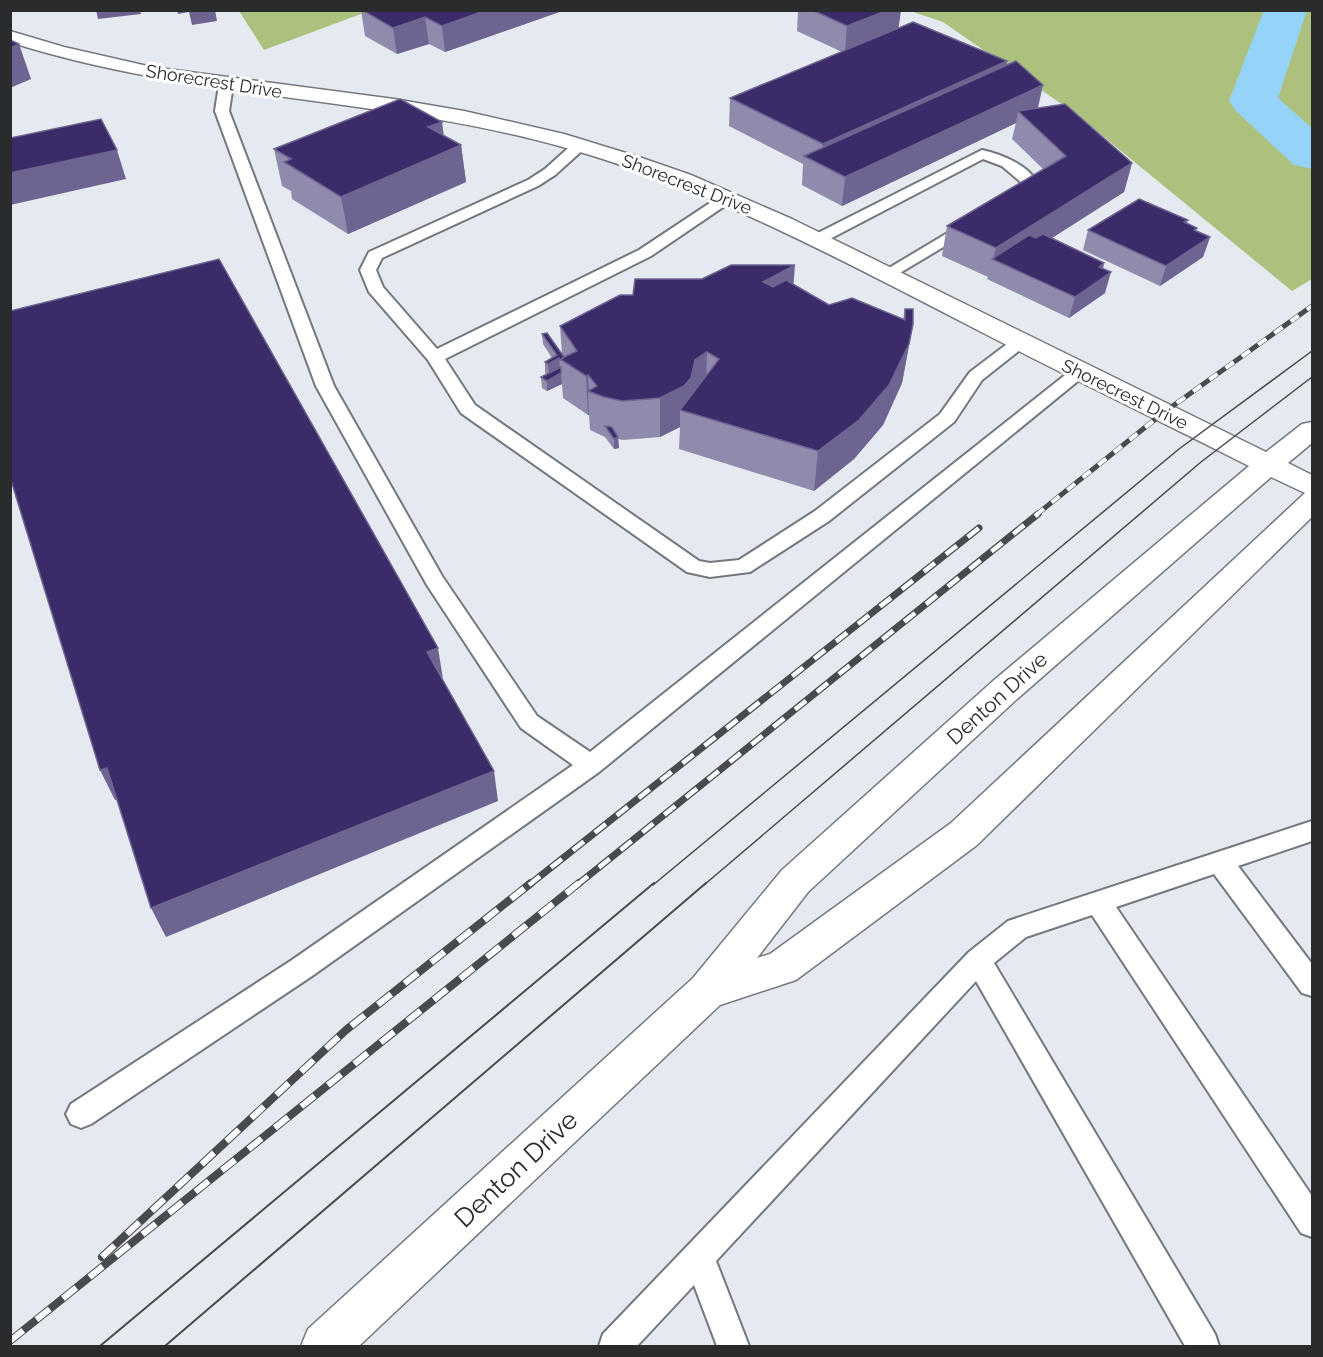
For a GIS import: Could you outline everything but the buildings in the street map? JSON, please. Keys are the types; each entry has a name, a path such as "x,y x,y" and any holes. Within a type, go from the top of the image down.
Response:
{"main road":[{"name":"Shorecrest Drive","path":"10,36 73,56 226,85 396,105 487,123 580,145 654,170 727,198 887,274 1312,486"},
{"name":"Denton Drive","path":"325,1347 707,991 795,881 1005,690 1234,492 1312,430"},
{"name":"Denton Drive","path":"707,991 782,968 964,834 1312,501"}],"lane":[{"path":"226,85 222,111 325,386 434,580 529,722 591,765"},
{"path":"580,145 550,172 532,183 375,255 368,270 375,288 435,357 468,409 694,567 710,570 743,567 822,516 947,418 976,376 1021,342"},
{"path":"816,240 982,154 1007,163 1030,182 1030,189 887,274"},
{"path":"435,357 645,253 727,198"},
{"path":"81,1114 302,968 591,765 1080,372"},
{"path":"615,1347 978,960 1017,929 1312,831"},
{"path":"1220,861 1312,984"},
{"path":"1098,902 1312,1222"},
{"path":"978,960 1203,1347"},
{"path":"699,1258 733,1347"}],"green space":[{"path":"239,11 369,11 264,50"},
{"path":"910,11 1312,11 1312,279 1292,291 1076,114 943,22"}],"waterway":[{"path":"1286,10 1253,101 1312,154"}],"tram line":[{"path":"653,885 1179,449 1312,351"},
{"path":"704,885 1201,462 1312,377"},
{"path":"100,1346 654,883"},
{"path":"165,1346 706,883"}],"railway":[{"path":"1036,515 1163,413 1312,306"},
{"path":"577,885 1038,514"},
{"path":"529,885 979,528"},
{"path":"102,1257 346,1030 531,883"},
{"path":"10,1341 579,883"}]}
